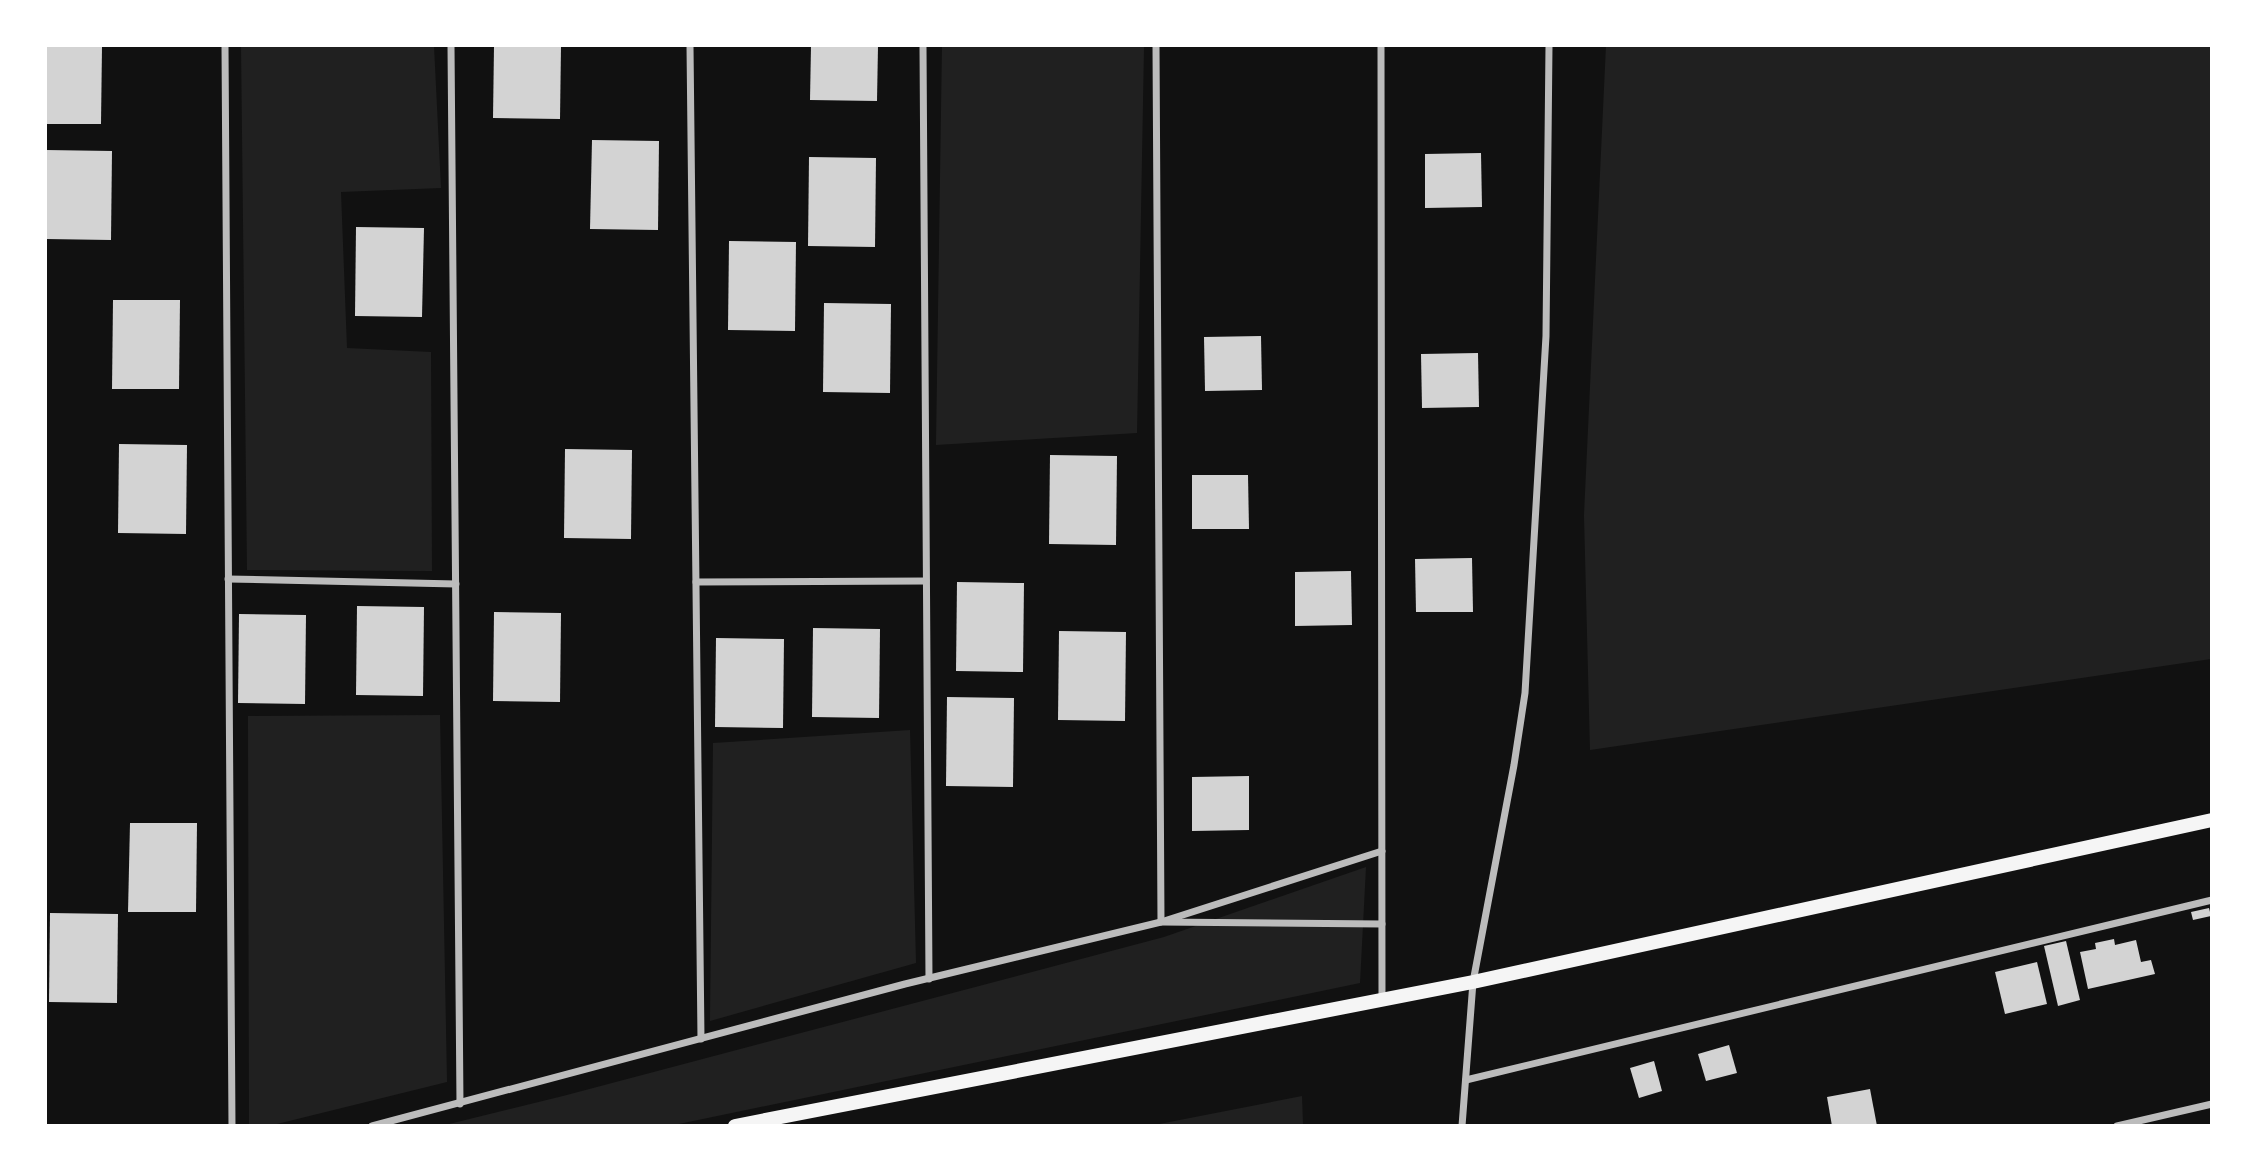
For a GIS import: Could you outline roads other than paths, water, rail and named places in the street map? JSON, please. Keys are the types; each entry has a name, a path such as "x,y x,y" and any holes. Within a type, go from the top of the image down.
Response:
{"main road":[{"path":"736,1125 1473,982 2211,820"}],"street":[{"path":"225,46 232,1125"},
{"path":"451,46 460,1104"},
{"path":"690,46 701,1039"},
{"path":"923,46 929,979"},
{"path":"1156,46 1160,922"},
{"path":"1381,46 1382,1000"},
{"path":"1462,1125 1473,982 1525,693 1546,336 1549,46"},
{"path":"228,579 456,584"},
{"path":"696,582 926,581"},
{"path":"372,1125 929,979 1160,922 1382,850"},
{"path":"1466,1080 2211,900"},
{"path":"1160,922 1382,924"},
{"path":"2117,1125 2211,1104"}]}
